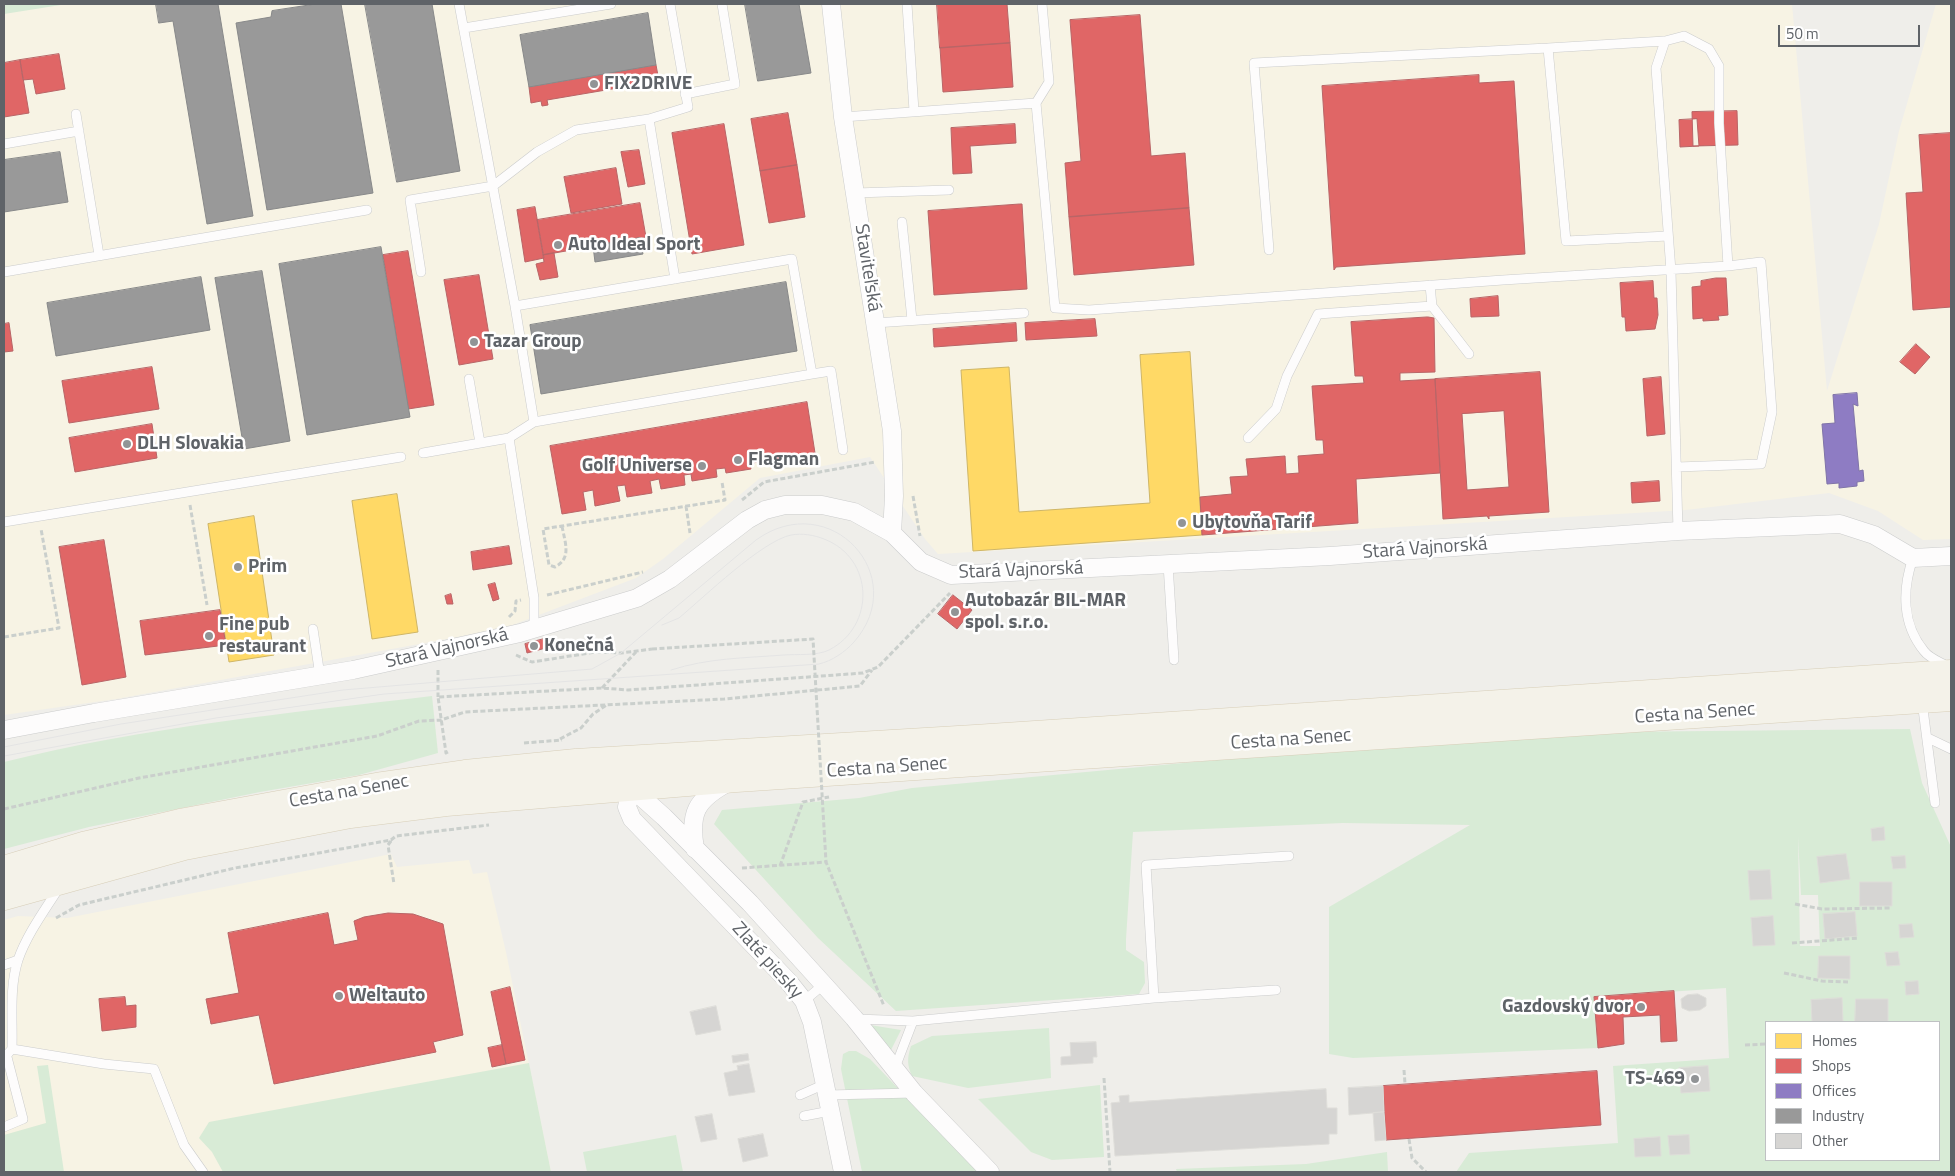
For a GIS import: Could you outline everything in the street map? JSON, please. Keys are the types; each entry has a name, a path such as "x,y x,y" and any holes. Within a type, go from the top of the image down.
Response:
{"main road":[{"name":"Cesta na Senec","path":"4,870 138,832 239,811 457,775 572,751 702,754 975,739 1951,674"},
{"name":"Cesta na Senec","path":"4,896 66,877 176,848 350,814 446,802 736,778 1951,697"}],"street":[{"name":"Staviteľská","path":"831,4 844,117 892,431 892,534"},
{"name":"Stará Vajnorská","path":"4,730 94,713 320,676 435,653 534,629 637,598 670,579 748,520 765,510 802,504 835,507 854,512 892,534 921,562 951,575 1340,555 1678,531 1840,524 1874,535 1913,558"},
{"path":"1913,558 1951,556"},
{"name":"Zlaté piesky","path":"572,751 609,775 631,786 750,903 854,1018 914,1093 990,1172"},
{"name":"Cesta na Senec","path":"631,786 649,775 702,754"},
{"path":"695,848 692,826 698,807 710,793 736,778"},
{"name":"Zlaté piesky","path":"631,786 627,807 632,819 782,974 804,1001 812,1022 842,1172"}],"lane":[{"path":"459,4 534,422"},
{"path":"464,28 611,4"},
{"path":"422,272 410,200 493,186 537,152 576,130 649,119 688,108 670,4"},
{"path":"685,94 735,84 722,4"},
{"path":"907,4 914,111"},
{"path":"1042,4 1049,82 1036,103 1055,308 1089,310 1430,285 1671,271 1761,262 1772,412 1761,464 1677,467"},
{"path":"1269,250 1254,63 1666,41 1684,36 1709,49 1720,66 1719,123 1728,266"},
{"path":"1666,41 1656,68 1671,271 1678,531"},
{"path":"1548,48 1566,241 1668,236"},
{"path":"844,117 1036,103"},
{"path":"76,114 99,256"},
{"path":"649,119 675,279"},
{"path":"4,144 79,131"},
{"path":"855,193 949,190"},
{"path":"4,272 367,210"},
{"path":"902,222 912,320"},
{"path":"514,306 792,259 812,374"},
{"path":"1430,285 1432,306 1469,354"},
{"path":"1248,438 1276,409 1287,376 1318,314 1432,306"},
{"path":"875,323 1024,312"},
{"path":"423,453 509,438 534,422 831,370 843,450"},
{"path":"469,379 480,443"},
{"path":"509,438 534,598 534,629"},
{"path":"4,522 401,457"},
{"path":"1913,558 1906,578 1905,608 1910,626 1924,653 1951,669"},
{"path":"1168,564 1174,660"},
{"path":"312,629 320,676"},
{"path":"1922,699 1935,803"},
{"path":"1928,738 1951,749"},
{"path":"1154,998 1146,865 1289,856"},
{"path":"4,1127 23,1119 8,1054 13,982 18,960 31,932 66,877"},
{"path":"4,965 18,960"},
{"path":"804,1001 823,984"},
{"path":"854,1018 913,1021 1154,998 1276,990"},
{"path":"895,1068 913,1021"},
{"path":"8,1054 154,1069 184,1145 203,1172"},
{"path":"800,1094 827,1097 914,1093"},
{"path":"804,1116 827,1097"}],"path":[{"path":"741,501 764,482 893,459"},
{"path":"562,526 567,555 564,562 555,567 549,564 543,529 725,500 722,482"},
{"path":"912,487 922,544"},
{"path":"188,492 206,605"},
{"path":"686,506 690,534"},
{"path":"4,636 59,628 39,516"},
{"path":"507,619 515,611 516,601 622,579 649,570"},
{"path":"438,697 602,688 628,690 862,673 878,667 946,595 976,574"},
{"path":"509,656 518,654 532,662 596,652 636,652 652,649 813,639 826,862 884,1006"},
{"path":"602,688 636,652"},
{"path":"438,670 438,697 446,752 456,751"},
{"path":"4,809 138,778 377,736 419,721 441,720 465,712 724,699 860,686 872,670"},
{"path":"515,744 559,740 581,728 593,714 608,704"},
{"path":"559,740 572,751"},
{"path":"780,866 803,802"},
{"path":"394,884 388,845 396,836 489,825"},
{"path":"31,932 79,905 235,868 391,840"},
{"path":"742,868 826,862"},
{"path":"1794,904 1822,909 1891,908"},
{"path":"1792,943 1859,938"},
{"path":"1784,973 1822,981 1848,982"},
{"path":"1745,1045 1765,1044"},
{"path":"1404,1070 1405,1084"},
{"path":"1104,1078 1110,1172"},
{"path":"1409,1139 1412,1158 1426,1172"}],"shaded area":[{"path":"47,4 1792,4 1827,391 1879,224 1899,131 1936,4 1951,4 1951,539 1923,540 1878,511 1829,493 1686,510 938,554 925,539 870,457 760,478 663,559 636,578 502,629 116,699 4,715 4,11"},
{"path":"391,854 397,867 469,860 473,874 487,872 506,952 551,1172 4,1172 4,920 18,916 67,918"}],"green space":[{"path":"4,4 67,4 4,14"},
{"path":"432,696 438,753 359,775 260,792 89,827 4,849 4,762 110,739 163,730"},
{"path":"1910,729 1922,783 1951,847 1951,1172 1456,1172 1469,1153 1618,1143 1613,1066 1729,1058 1726,988 1594,997 1598,1048 1353,1058 1329,1054 1329,907 1470,825 1343,823 1133,832 1126,950 1144,962 1145,983 1139,994 896,1011 818,938 714,824 722,810 859,798 912,788 1510,733","holes":["1798,836 1801,895 1818,895 1820,946 1800,946"]},
{"path":"870,1025 901,1030 891,1050"},
{"path":"1049,1028 1051,1078 968,1088 912,1076 908,1065 911,1046 932,1036"},
{"path":"849,1051 856,1051 870,1059 978,1172 862,1172 841,1069 843,1054"},
{"path":"529,1063 551,1172 223,1172 212,1152 199,1138 209,1122"},
{"path":"48,1065 64,1172 4,1172 4,1135 46,1123 37,1066"},
{"path":"1100,1085 1104,1157 1052,1160 1031,1152 978,1099"},
{"path":"676,1135 683,1172 587,1172 583,1152"},
{"path":"1387,1152 1388,1172 1177,1172 1176,1169 1306,1164"}],"building: Homes":[{"path":"1190,352 1202,535 973,551 961,370 1009,367 1019,512 1150,503 1140,355"},
{"path":"397,494 418,632 372,639 352,501"},
{"name":"Prim","path":"254,516 274,655 229,662 208,524"}],"building: Shops":[{"path":"937,4 1007,4 1010,43 940,48"},
{"path":"1140,15 1151,156 1185,153 1189,208 1069,217 1065,163 1081,161 1070,20"},
{"path":"1010,43 1013,87 943,92 940,48"},
{"path":"59,54 65,89 36,94 33,79 23,80 20,60"},
{"path":"20,60 29,113 4,117 4,63"},
{"name":"FIX2DRIVE","path":"656,65 659,81 547,100 548,105 542,106 541,101 531,103 529,87"},
{"path":"1479,75 1479,83 1514,81 1525,254 1336,267 1334,270 1322,86"},
{"path":"1737,111 1738,145 1693,146 1692,112"},
{"path":"788,113 797,165 760,171 751,119"},
{"path":"1697,119 1699,146 1680,147 1679,120"},
{"path":"724,124 744,245 692,254 672,133"},
{"path":"1015,124 1016,143 970,146 972,173 953,174 951,128"},
{"path":"1951,133 1951,307 1913,310 1906,193 1923,192 1919,135"},
{"path":"639,150 645,184 628,187 621,152"},
{"path":"797,165 805,217 769,223 760,171"},
{"path":"616,168 622,204 571,213 564,177"},
{"path":"640,203 646,237 543,255 537,220"},
{"path":"1022,204 1027,289 934,295 928,211"},
{"path":"535,207 544,258 525,262 517,210"},
{"path":"1189,208 1194,265 1074,275 1069,217"},
{"path":"408,251 434,405 408,409 383,255"},
{"path":"554,253 558,277 540,280 536,264 544,262 543,255"},
{"path":"479,275 493,359 459,365 444,280"},
{"path":"1726,278 1728,315 1718,316 1719,320 1703,321 1703,318 1693,319 1692,287 1701,286 1701,281"},
{"path":"1653,281 1658,315 1655,329 1626,331 1625,317 1622,317 1620,283"},
{"path":"1498,296 1499,316 1471,317 1470,299"},
{"path":"1434,318 1435,372 1400,373 1400,381 1435,379 1440,473 1356,479 1358,523 1202,535 1200,497 1232,494 1230,477 1248,476 1246,459 1285,456 1286,474 1299,473 1298,456 1324,454 1323,440 1316,440 1312,386 1364,383 1363,376 1355,376 1351,322"},
{"path":"1095,319 1097,336 1026,340 1025,323"},
{"path":"9,323 13,351 4,352 4,324"},
{"path":"1016,323 1017,341 934,347 933,329"},
{"path":"1916,344 1930,357 1915,374 1900,362"},
{"path":"152,367 159,409 69,423 62,381"},
{"path":"1540,372 1549,512 1489,516 1489,519 1487,516 1443,519 1435,379","holes":["1504,411 1509,487 1467,490 1462,414"]},
{"path":"1661,377 1665,434 1647,436 1643,379"},
{"path":"807,402 815,453 782,458 782,461 758,465 757,462 750,464 751,469 726,473 725,468 716,469 717,477 692,481 691,474 684,475 685,485 661,489 659,479 650,481 652,493 627,497 625,485 617,486 620,501 595,506 593,490 583,492 586,510 562,514 550,446"},
{"path":"152,424 157,458 75,472 69,438"},
{"path":"1659,481 1660,501 1632,503 1631,483"},
{"path":"104,540 126,677 82,685 59,547"},
{"path":"509,546 512,564 473,570 471,552"},
{"path":"495,583 499,599 493,601 488,585"},
{"path":"451,594 453,604 447,604 445,596"},
{"name":"Autobazár BIL-MAR spol. s.r.o.","path":"953,595 972,610 957,629 938,614"},
{"path":"220,610 226,645 145,655 140,621"},
{"path":"544,639 546,648 527,653 525,644"},
{"name":"Weltauto","path":"328,913 334,945 358,940 354,921 364,917 388,913 413,914 443,924 463,1035 433,1042 436,1052 274,1084 259,1015 211,1024 206,999 239,993 228,933"},
{"path":"510,987 525,1060 506,1064 491,992"},
{"path":"1674,991 1677,1041 1661,1042 1660,1015 1623,1017 1624,1044 1598,1048 1594,997"},
{"path":"125,997 126,1006 136,1005 136,1027 102,1031 99,999"},
{"path":"502,1045 506,1064 492,1067 488,1048"},
{"path":"1597,1071 1601,1125 1386,1140 1383,1086"}],"building: Offices":[{"path":"1857,393 1858,406 1853,404 1859,471 1863,470 1864,481 1857,482 1857,486 1839,488 1839,483 1827,484 1822,424 1835,423 1833,395"}],"building: Industry":[{"path":"156,4 218,4 253,216 207,224 173,21 159,23"},
{"path":"316,4 341,4 373,193 267,210 236,23 271,17 272,11"},
{"path":"365,4 432,4 460,171 397,182"},
{"path":"745,4 799,4 811,73 758,81"},
{"path":"648,13 656,65 529,87 520,35"},
{"path":"60,152 68,202 4,212 4,160"},
{"path":"640,238 643,254 595,262 593,246"},
{"path":"381,247 410,417 307,435 279,264"},
{"path":"262,271 290,441 244,449 215,278"},
{"path":"201,277 210,330 56,356 47,303"},
{"path":"786,282 797,351 541,394 530,325"}],"building: Other":[{"path":"1884,827 1885,840 1872,841 1871,829"},
{"path":"1846,854 1850,879 1820,883 1817,857"},
{"path":"1905,856 1906,868 1893,869 1891,857"},
{"path":"1770,870 1772,899 1750,900 1748,871"},
{"path":"1860,882 1892,882 1892,906 1860,906"},
{"path":"1855,912 1857,936 1825,939 1823,914"},
{"path":"1773,916 1775,945 1753,946 1751,918"},
{"path":"1912,924 1914,937 1900,938 1899,925"},
{"path":"1898,952 1900,965 1887,966 1885,953"},
{"path":"1819,956 1850,956 1850,979 1818,978"},
{"path":"1918,981 1919,994 1906,995 1905,982"},
{"path":"1698,994 1706,998 1706,1006 1700,1010 1689,1011 1682,1008 1681,999 1687,995"},
{"path":"1842,998 1843,1021 1812,1021 1811,1000"},
{"path":"1856,999 1888,999 1888,1021 1855,1021"},
{"path":"716,1006 721,1030 696,1035 690,1012"},
{"path":"1096,1042 1097,1057 1093,1057 1093,1063 1061,1065 1061,1057 1071,1056 1070,1043"},
{"path":"748,1054 749,1060 733,1063 732,1056"},
{"path":"749,1064 755,1092 729,1096 724,1073 738,1070 737,1066"},
{"name":"TS-469","path":"1708,1066 1710,1091 1681,1093 1679,1068"},
{"path":"1383,1086 1384,1112 1349,1115 1348,1088"},
{"path":"1326,1089 1327,1108 1337,1108 1337,1134 1329,1134 1329,1144 1115,1156 1111,1103 1120,1102 1119,1096 1129,1095 1129,1102"},
{"path":"1384,1112 1386,1140 1375,1141 1373,1113"},
{"path":"712,1114 717,1139 701,1142 695,1117"},
{"path":"763,1134 768,1156 743,1162 738,1139"},
{"path":"1689,1135 1690,1154 1670,1155 1668,1136"},
{"path":"1660,1137 1661,1156 1635,1157 1634,1139"}],"tram line":[{"path":"4,747 121,724 343,690 592,669 621,653 756,540 784,526 811,524 835,532 854,546 868,567 874,591 869,616 854,642 838,656 819,664 384,694 216,718 4,756"},
{"path":"662,625 679,618 749,558 779,539 791,535 804,534 816,536 840,548 852,561 860,576 863,593 861,609 855,625 844,639 829,650 813,654 713,661 671,670"}],"place":[{"name":"FIX2DRIVE","path":"594,84"},
{"name":"Auto Ideal Sport","path":"558,245"},
{"name":"Tazar Group","path":"474,342"},
{"name":"DLH Slovakia","path":"127,444"},
{"name":"Flagman","path":"738,460"},
{"name":"Golf Universe","path":"702,466"},
{"name":"Ubytovňa Tarif","path":"1182,523"},
{"name":"Prim","path":"238,567"},
{"name":"Autobazár BIL-MAR spol. s.r.o.","path":"955,612"},
{"name":"Fine pub restaurant","path":"209,636"},
{"name":"Konečná","path":"534,646"},
{"name":"Weltauto","path":"339,996"},
{"name":"Gazdovský dvor","path":"1641,1007"},
{"name":"TS-469","path":"1695,1079"}]}
